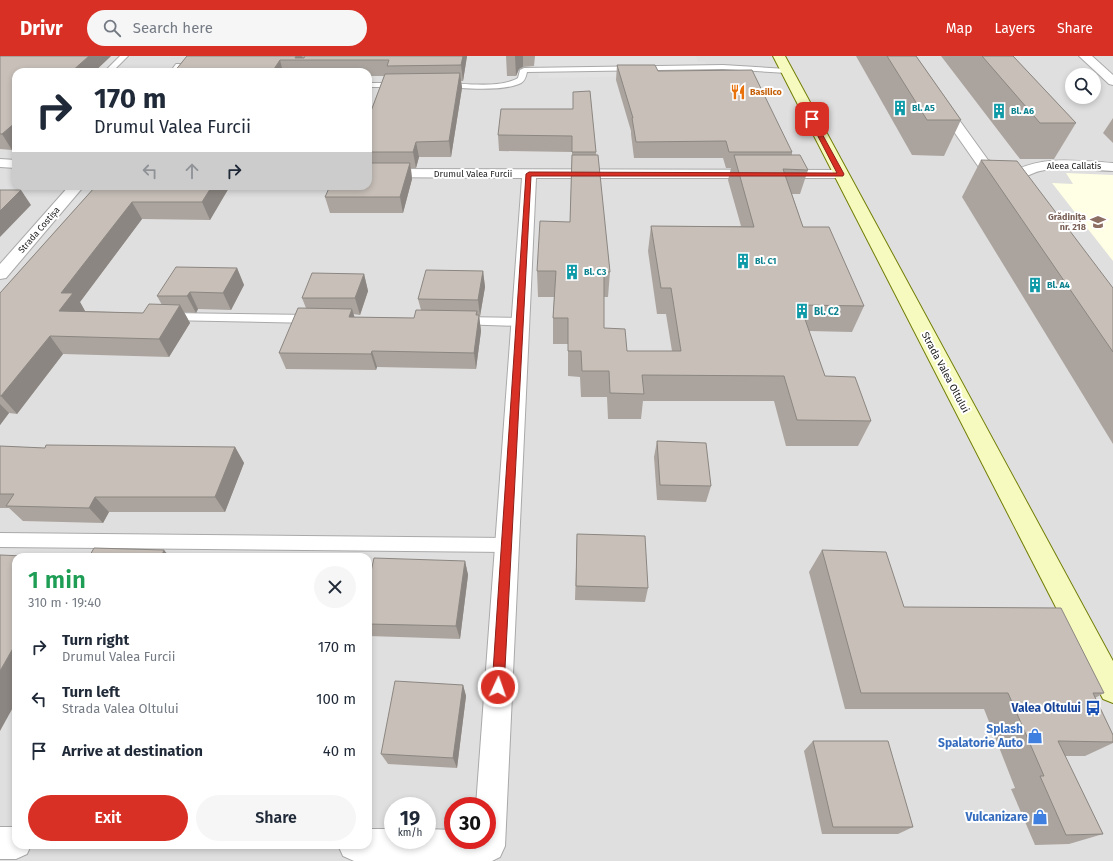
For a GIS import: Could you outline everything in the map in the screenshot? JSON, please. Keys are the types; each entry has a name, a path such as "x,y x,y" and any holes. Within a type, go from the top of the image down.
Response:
{"main road":[{"name":"Strada Valea Oltului","path":"778,62 841,174 1113,689"}],"street":[{"name":"Aleea Callatis","path":"907,56 983,163 1018,184 1024,170 1049,165 1113,167"},
{"path":"1085,56 1113,81"},
{"path":"0,164 12,163"},
{"name":"Drumul Valea Furcii","path":"372,173 841,174"},
{"path":"372,845 489,846 529,174"},
{"name":"Strada Costișa","path":"0,274 74,190"},
{"path":"0,843 12,844"}],"lane":[{"path":"112,68 124,56"},
{"path":"723,66 732,64 778,62"},
{"path":"436,85 504,84 519,80 523,77 524,70 723,66 778,62"},
{"path":"372,85 406,85"},
{"path":"155,317 321,320"},
{"path":"448,321 520,322"},
{"path":"0,540 507,545"}],"shaded area":[{"path":"0,56 1113,56 1113,861 0,861"},
{"path":"517,56 696,56 698,62 705,62 711,75 539,78 538,65 518,65"},
{"name":"Grădinița nr. 218","path":"1066,173 1113,175 1113,261 1052,183 1073,184"}],"building":[{"path":"0,56 89,56 76,68 12,68 12,125 0,134"},
{"path":"187,56 296,56 295,58 304,58 305,56 463,56 461,65 387,66 389,60 280,60 275,68 177,68"},
{"path":"887,56 916,56 961,120 927,120"},
{"path":"982,56 1013,56 1076,123 1040,123"},
{"path":"617,65 655,65 658,71 752,70 792,152 729,152 726,141 636,142 633,118"},
{"path":"460,73 449,141 416,142 413,152 372,152 372,108 385,74"},
{"path":"590,91 596,152 572,152 572,136 498,135 501,109 573,109 573,92"},
{"path":"572,155 598,155 610,272 604,272 604,328 625,329 627,351 681,351 671,288 661,288 651,226 754,227 734,155 800,155 808,170 783,169 803,227 829,227 864,306 800,305 825,376 855,377 871,421 797,420 784,376 642,375 644,394 610,393 609,371 582,371 581,351 568,351 568,318 553,318 556,271 537,271 540,221 570,222"},
{"path":"981,160 1017,161 1113,288 1113,352"},
{"path":"372,163 410,163 400,197 325,197 328,190 372,190"},
{"path":"0,190 21,190 0,211"},
{"path":"92,190 210,190 202,202 132,202 61,293 73,293 59,311 143,313 149,304 180,305 159,339 50,336 0,396 0,293"},
{"path":"176,267 237,268 223,293 190,292 187,296 157,296"},
{"path":"426,270 483,271 478,300 418,299"},
{"path":"312,273 364,274 355,298 302,298"},
{"path":"298,308 352,309 349,317 414,318 416,310 477,311 476,315 479,315 474,353 372,351 371,354 279,353"},
{"path":"657,441 706,443 711,486 660,485"},
{"path":"46,445 235,447 215,497 95,497 89,508 6,506 14,494 0,494 0,446 45,448"},
{"path":"577,534 645,536 648,588 576,586"},
{"path":"94,548 164,550 163,553 91,553"},
{"path":"822,550 886,552 904,607 1061,608 1104,693 1093,693 1113,735 1113,742 1058,741 1103,834 1066,835 1040,776 1044,776 1008,693 861,693"},
{"path":"0,555 12,556 12,650 0,671"},
{"path":"374,558 465,561 456,626 372,624 372,567"},
{"path":"395,681 463,685 453,758 381,754"},
{"path":"813,741 888,741 913,827 833,827"}],"place":[{"name":"Basilico","path":"738,92"},
{"name":"Bl. A5","path":"900,108"},
{"name":"Bl. A6","path":"999,111"},
{"name":"Grădinița nr. 218","path":"1098,222"},
{"name":"Bl. C1","path":"743,261"},
{"name":"Bl. C3","path":"572,272"},
{"name":"Bl. A4","path":"1035,285"},
{"name":"Bl. C2","path":"802,311"},
{"name":"Valea Oltului","path":"1093,708"},
{"name":"Splash Spalatorie Auto","path":"1035,736"},
{"name":"Vulcanizare","path":"1040,817"}],"route":[{"path":"498,687 529,174 841,174 812,119"}]}
